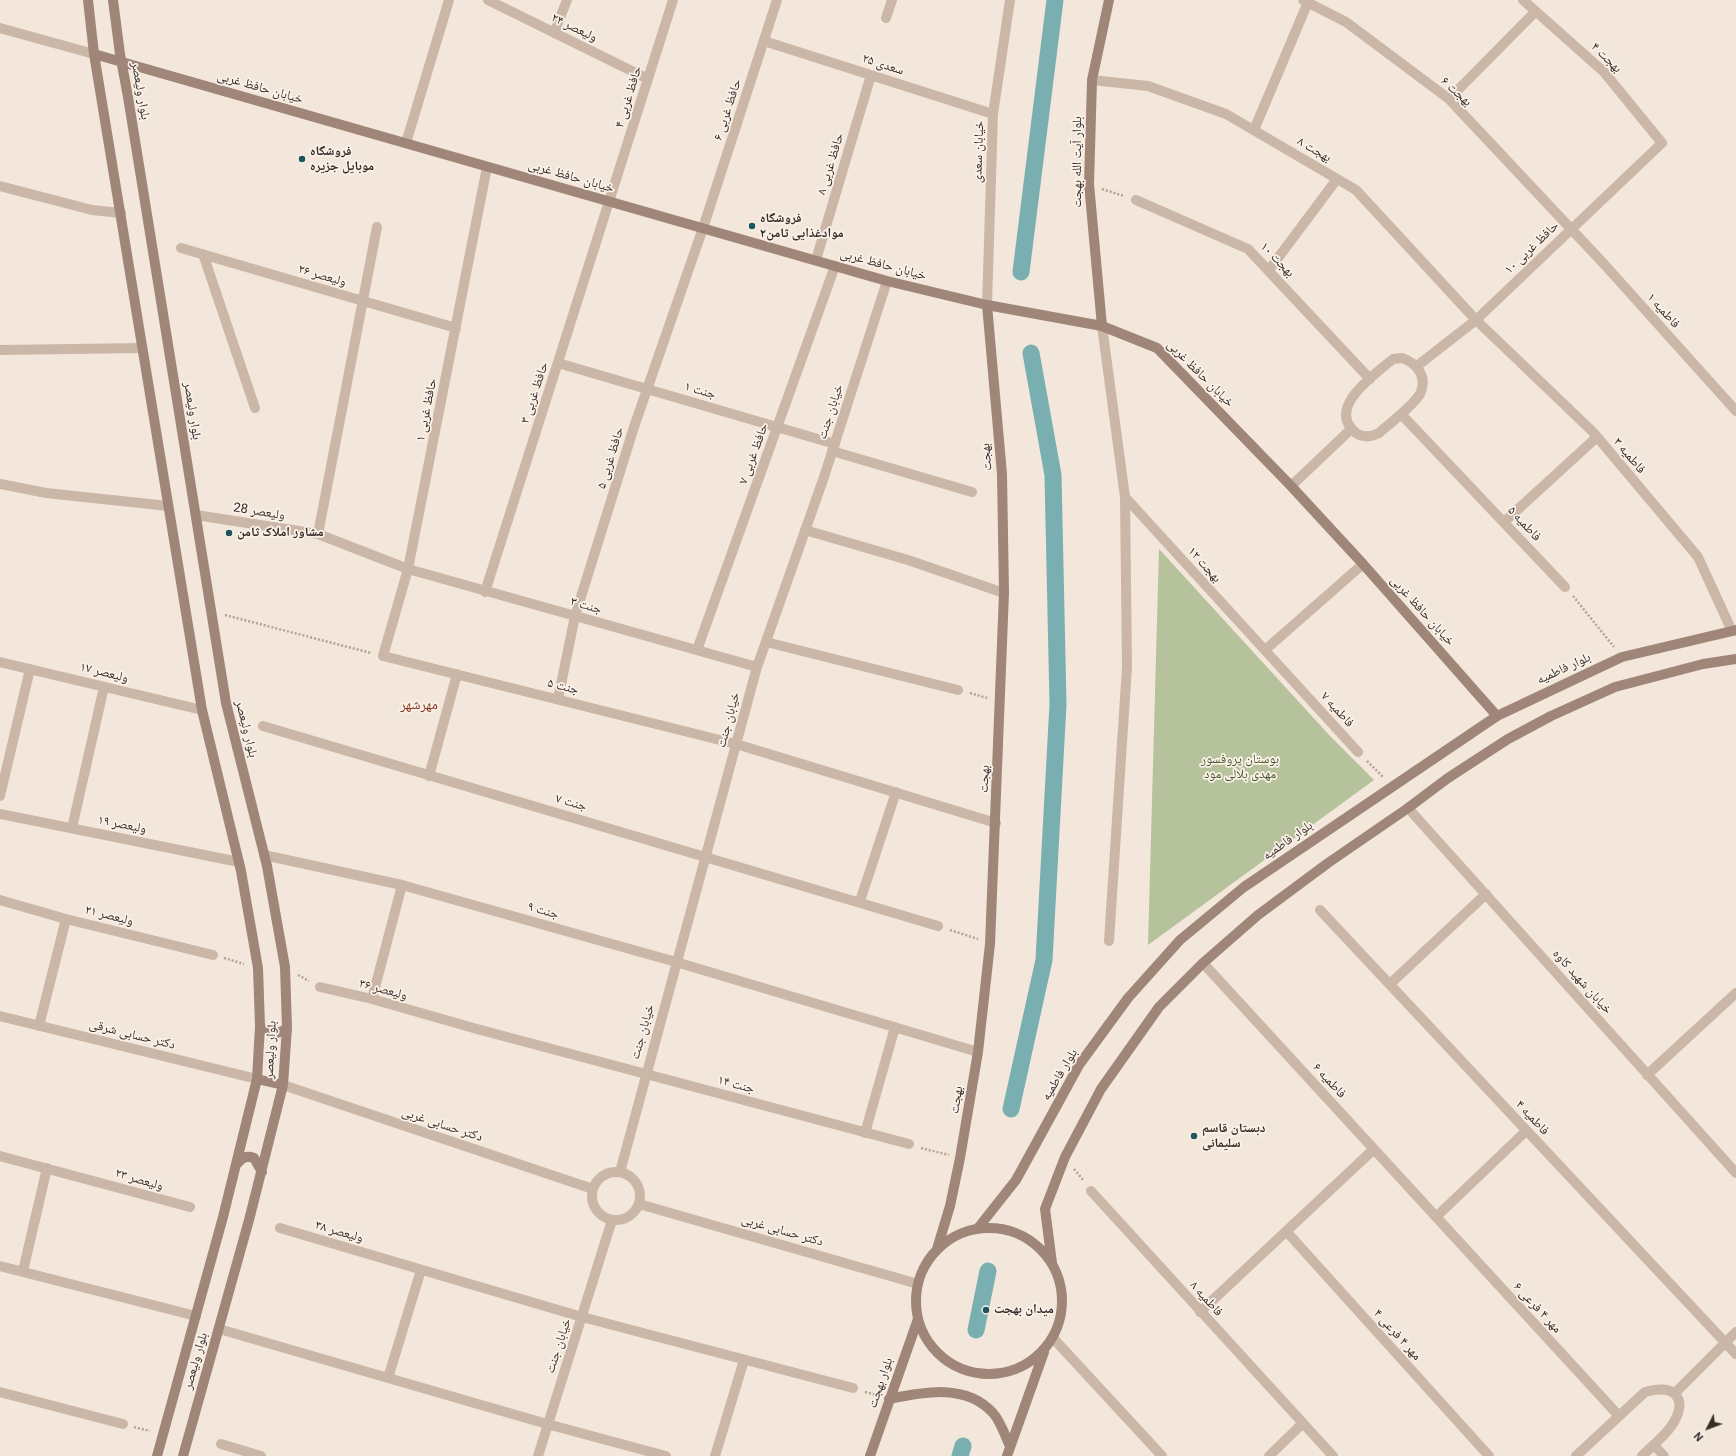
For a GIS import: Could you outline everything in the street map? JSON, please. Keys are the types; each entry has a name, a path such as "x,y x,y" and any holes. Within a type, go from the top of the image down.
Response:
{"main road":[{"name":"بلوار ولیعصر","path":"88,0 94,54 202,710 240,862 258,968 260,1026 257,1079 196,1316 157,1456"},
{"name":"بلوار ولیعصر","path":"113,0 121,62 226,703 264,855 285,967 287,1028 283,1085 262,1172 183,1456"},
{"name":"بلوار آیت الله بهجت","path":"1102,326 1089,184 1092,80 1109,0"},
{"name":"خیابان حافظ غربی","path":"94,54 887,281 987,305 1102,326 1157,348 1291,486 1363,564 1497,716"},
{"name":"بهجت","path":"937,1249 950,1206 960,1158 978,1052 990,944 1001,701 1004,593 1002,474 987,305"},
{"name":"بلوار فاطمیه","path":"978,1228 1016,1180 1079,1065 1128,998 1180,940 1244,887 1497,716 1622,657 1734,631"},
{"path":"1052,1263 1045,1208 1064,1157 1102,1089 1159,1007 1203,963 1258,914 1328,862 1408,808 1448,778 1508,739 1551,716 1608,690 1703,664 1736,659"},
{"path":"260,1026 274,1034 287,1028"},
{"path":"257,1079 283,1085"},
{"path":"236,1165 243,1157 249,1156 254,1158 262,1172"},
{"path":"1009,1451 1044,1352 1053,1338 1063,1309 1062,1285 1052,1263 1042,1249 1028,1238 1012,1231 995,1227 978,1228 956,1235 937,1249 925,1265 918,1284 916,1307 918,1319 932,1347 956,1367 987,1375 1018,1370 1044,1352"},
{"name":"بلوار بهجت","path":"870,1456 918,1319"},
{"path":"889,1399 929,1391 953,1393 975,1399 994,1414 1009,1451"}],"street":[{"path":"406,143 449,0"},
{"name":"ولیعصر ۲۴","path":"488,0 648,79"},
{"path":"554,33 566,0"},
{"name":"حافظ غربی ۴","path":"610,202 673,0"},
{"name":"حافظ غربی ۶","path":"703,228 777,0"},
{"path":"886,18 892,0"},
{"name":"خیابان سعدی","path":"987,305 993,114 1010,0"},
{"name":"بهجت ۴","path":"1523,0 1604,72 1662,143"},
{"path":"1254,130 1305,1"},
{"name":"بهجت ۶","path":"1305,1 1346,22 1449,99 1570,230"},
{"path":"1449,99 1535,12"},
{"path":"0,28 94,54"},
{"name":"سعدی ۲۵","path":"764,40 993,114"},
{"name":"حافظ غربی ۸","path":"816,260 871,75"},
{"name":"بهجت ۸","path":"1092,80 1148,86 1226,114 1356,190 1476,320"},
{"name":"حافظ غربی ۱۰","path":"1417,366 1476,320 1662,143"},
{"name":"حافظ غربی ۱","path":"383,656 408,569 487,167"},
{"path":"1269,270 1338,179"},
{"path":"0,186 92,210 121,213"},
{"name":"بهجت ۱۰","path":"1136,200 1248,249 1370,379"},
{"name":"حافظ غربی ۳","path":"485,592 610,202"},
{"path":"318,534 361,301 377,227"},
{"name":"حافظ غربی ۵","path":"558,699 575,616 647,389 703,228"},
{"name":"فاطمیه ۱","path":"1570,230 1604,264 1736,411"},
{"name":"ولیعصر ۲۶","path":"181,248 456,328"},
{"path":"203,254 255,408"},
{"name":"حافظ غربی ۷","path":"697,650 835,266"},
{"name":"خیابان جنت","path":"620,1172 645,1074 757,667 833,448 887,281"},
{"name":"فاطمیه ۳","path":"1476,320 1597,437 1698,557 1734,631"},
{"path":"1102,326 1125,497 1127,667 1109,941"},
{"path":"0,350 142,348"},
{"path":"1402,358 1417,366 1421,373 1423,383 1420,395 1401,414 1379,433 1372,437 1358,435 1351,429 1346,421 1346,411 1349,400 1370,379 1393,359 1402,358"},
{"name":"جنت ۱","path":"558,363 777,427 910,474 972,492"},
{"name":"فاطمیه ۵","path":"1401,414 1565,587"},
{"path":"1291,486 1351,429"},
{"path":"1504,522 1597,437"},
{"path":"0,484 46,493 168,506"},
{"name":"بهجت ۱۲","path":"1125,497 1265,650"},
{"name":"ولیعصر 28","path":"196,515 318,534 408,569"},
{"path":"805,530 908,560 1004,593"},
{"path":"1265,650 1363,564"},
{"name":"جنت ۳","path":"408,569 485,592 757,667"},
{"path":"766,642 958,690"},
{"name":"فاطمیه ۷","path":"1265,650 1358,752"},
{"name":"جنت ۵","path":"383,656 736,744 996,823"},
{"name":"ولیعصر ۱۷","path":"0,662 202,710"},
{"path":"0,796 30,669"},
{"path":"429,776 456,674"},
{"path":"72,828 104,687"},
{"name":"جنت ۷","path":"263,726 429,776 705,855 938,926"},
{"path":"860,901 896,792"},
{"name":"خیابان شهید کاوه","path":"1408,808 1736,1173"},
{"name":"ولیعصر ۱۹","path":"0,814 240,862"},
{"name":"جنت ۹","path":"264,855 402,885 676,962 978,1052"},
{"path":"372,999 402,885"},
{"path":"1390,984 1486,894"},
{"name":"ولیعصر ۲۱","path":"0,900 66,919 214,955"},
{"name":"فاطمیه ۴","path":"1320,910 1736,1354"},
{"path":"39,1026 66,919"},
{"name":"فاطمیه ۶","path":"1203,963 1436,1217"},
{"name":"ولیعصر ۳۶","path":"320,987 372,999 645,1074"},
{"path":"1647,1075 1736,993"},
{"name":"دکتر حسابی شرقی","path":"0,1016 257,1079"},
{"path":"865,1133 895,1027"},
{"name":"جنت ۱۴","path":"645,1074 909,1144"},
{"name":"دکتر حسابی غربی","path":"283,1085 593,1189"},
{"path":"1436,1217 1526,1131"},
{"path":"1200,1312 1374,1149"},
{"name":"ولیعصر ۲۳","path":"0,1156 190,1208"},
{"path":"23,1270 47,1168"},
{"path":"613,1172 620,1172 628,1175 638,1187 639,1204 631,1215 619,1220 604,1218 598,1212 592,1197 593,1189 600,1178 613,1172"},
{"name":"فاطمیه ۸","path":"1091,1191 1302,1424 1333,1456"},
{"name":"دکتر حسابی غربی","path":"639,1204 918,1284"},
{"name":"مهر ۴ فرعی ۶","path":"1436,1217 1619,1416"},
{"name":"خیابان جنت","path":"538,1456 612,1220"},
{"name":"ولیعصر ۳۸","path":"280,1228 582,1317 853,1388"},
{"name":"مهر ۴ فرعی ۴","path":"1286,1231 1489,1456"},
{"path":"0,1266 23,1270 196,1316"},
{"path":"388,1378 421,1270"},
{"path":"219,1329 547,1424 666,1456"},
{"path":"1675,1393 1736,1332"},
{"path":"1053,1338 1162,1456"},
{"path":"715,1456 744,1360"},
{"path":"1576,1456 1645,1392 1657,1388 1668,1389 1675,1393 1679,1402 1678,1413 1672,1425 1642,1456"},
{"path":"0,1392 123,1424"},
{"path":"1269,1456 1302,1424"},
{"path":"221,1444 262,1456"},
{"path":"1654,1445 1664,1456"}],"path":[{"path":"1089,184 1136,200"},
{"path":"1565,587 1622,657"},
{"path":"211,612 383,656"},
{"path":"958,690 1001,701"},
{"path":"1358,752 1392,786"},
{"path":"938,926 990,944"},
{"path":"214,955 258,968"},
{"path":"285,967 320,987"},
{"path":"909,1144 960,1158"},
{"path":"853,1388 889,1399"},
{"path":"123,1424 162,1435"}],"green space":[{"name":"بوستان پروفسور مهدی بلالی مود","path":"1159,549 1330,736 1374,780 1148,945"}],"waterway":[{"path":"1021,272 1055,0"},
{"path":"1011,1109 1044,960 1058,704 1053,475 1031,353"},
{"path":"976,1330 988,1271"},
{"path":"960,1456 963,1446"}],"place":[{"name":"فروشگاه موبایل جزیره","path":"302,159"},
{"name":"فروشگاه موادغذایی ثامن۲","path":"752,226"},
{"name":"مشاور املاک ثامن","path":"229,533"},
{"name":"دبستان قاسم سلیمانی","path":"1194,1136"},
{"name":"میدان بهجت","path":"986,1310"}],"district":[{"name":"مهرشهر","path":"419,705"}]}
